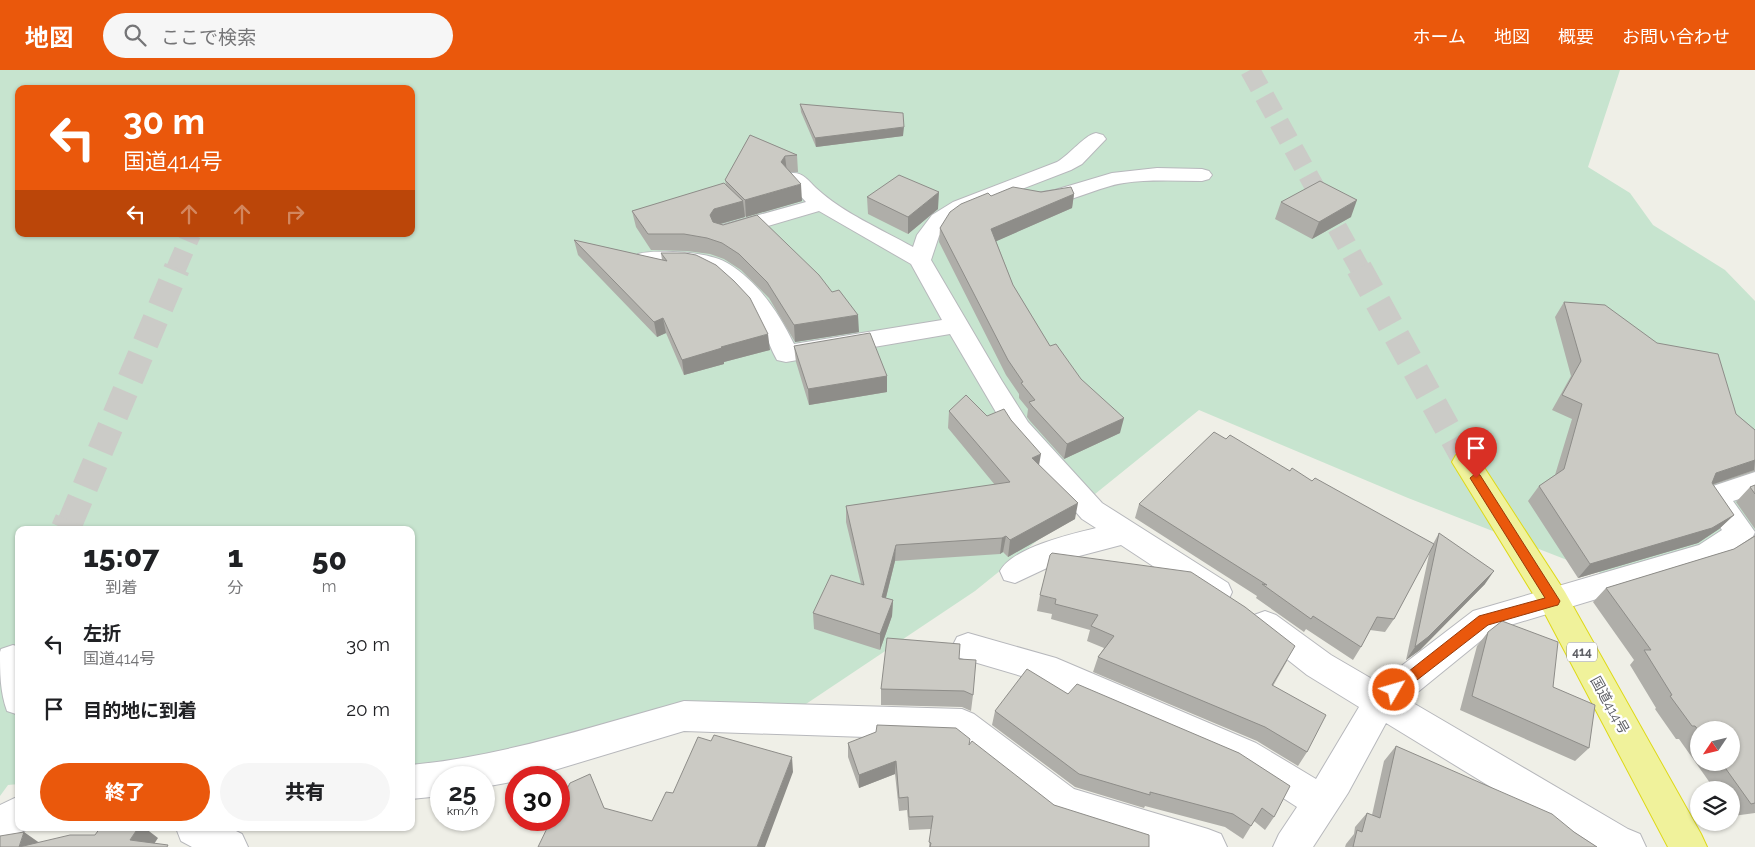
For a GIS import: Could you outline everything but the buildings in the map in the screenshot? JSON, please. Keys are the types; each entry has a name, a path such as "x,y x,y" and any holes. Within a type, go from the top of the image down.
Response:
{"highway":[{"name":"国道414号","path":"1466,462 1554,601 1688,847"}],"street":[{"path":"920,260 928,235 940,220 960,206 1075,160 1096,139"},
{"path":"1001,190 1026,198 1053,197 1112,179 1136,175 1202,175"},
{"path":"794,178 821,204 920,260 990,385 1019,429 1092,511 1250,612 1319,665 1615,842 1627,847"},
{"path":"726,232 821,204"},
{"path":"646,259 690,259 720,268 750,294 770,320 786,354 843,342 957,325"},
{"path":"1292,847 1380,702 1484,620 1554,601 1748,540 1714,497 1755,483"},
{"path":"1015,571 1056,550 1125,532"},
{"path":"968,647 1044,668 1244,754 1321,802"},
{"path":"13,659 15,673"},
{"path":"495,768 522,763 684,716 962,725 1064,804 1208,847"},
{"path":"415,782 430,780"},
{"path":"0,824 15,816"},
{"path":"200,831 229,847"}],"green space":[{"path":"0,70 1620,70 1588,167 1630,193 1653,225 1725,270 1755,301 1755,633 1408,498 1199,410 975,591 791,714 462,766 430,766 430,771 415,773 415,526 15,526 15,784 8,785 0,796"}],"tunnel":[{"path":"1250,70 1360,269"},
{"path":"176,269 190,237"},
{"path":"70,523 177,268"},
{"path":"1359,268 1466,462"},
{"path":"69,526 71,521"}],"route":[{"path":"1394,690 1484,620 1554,601 1476,478"}]}
